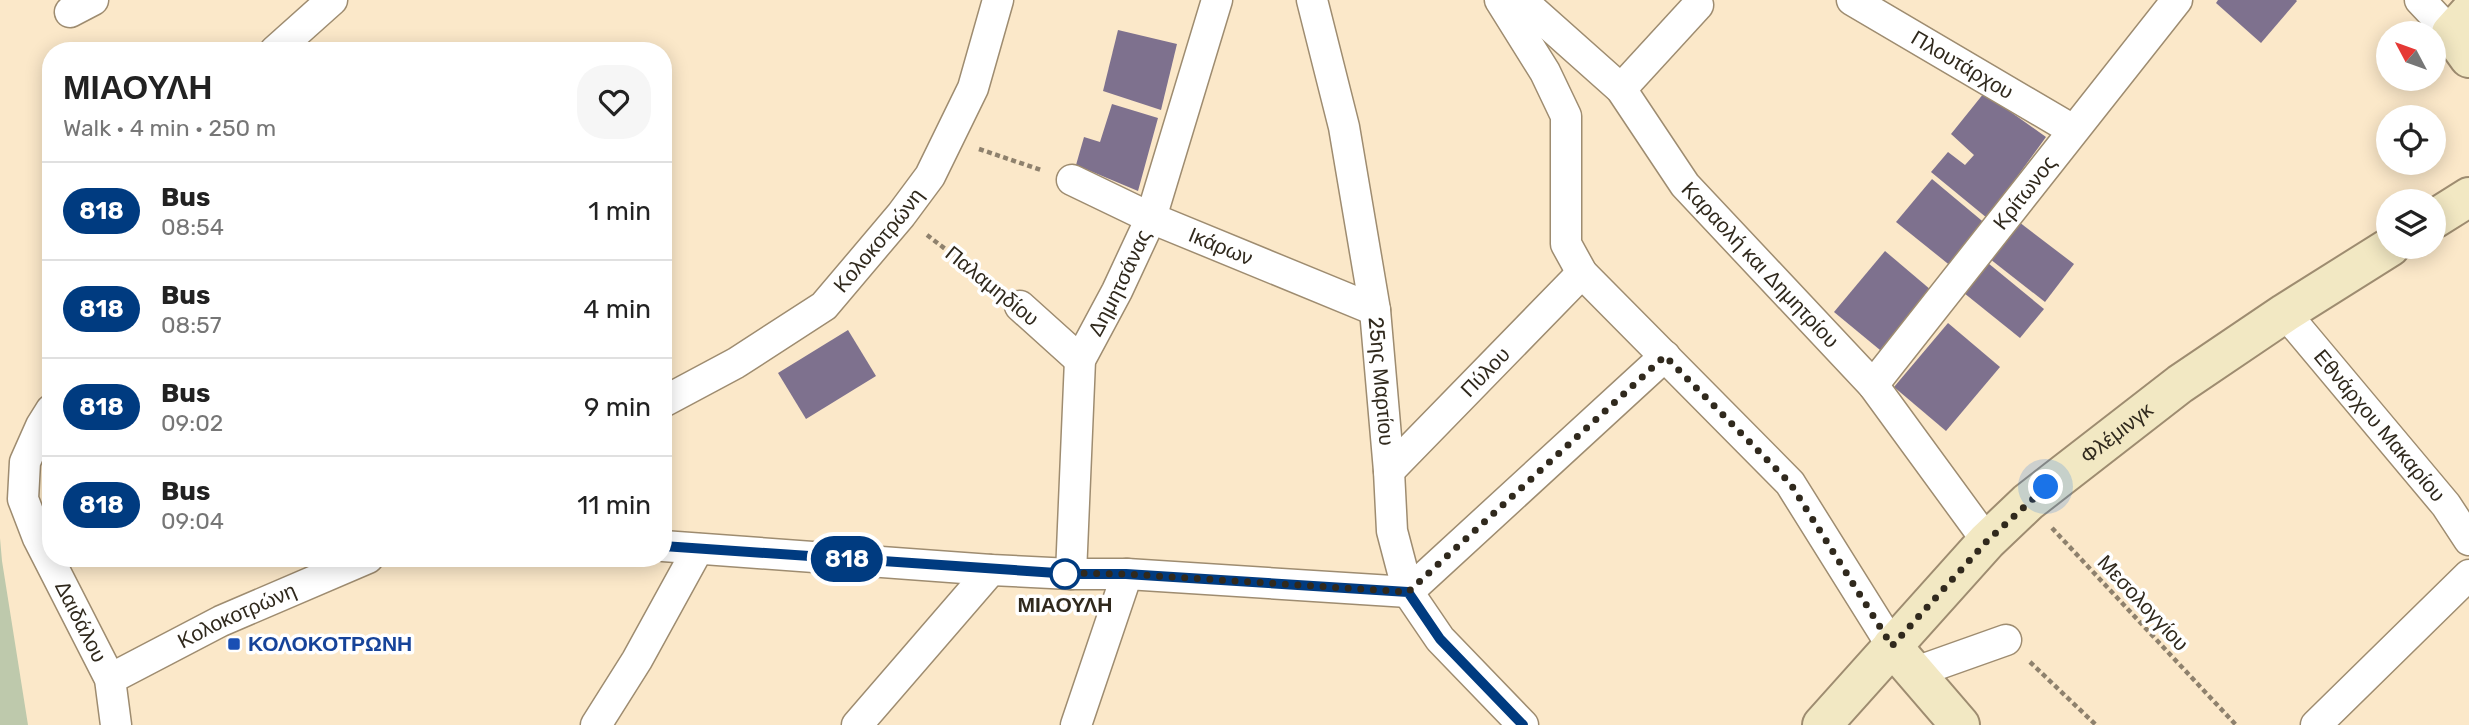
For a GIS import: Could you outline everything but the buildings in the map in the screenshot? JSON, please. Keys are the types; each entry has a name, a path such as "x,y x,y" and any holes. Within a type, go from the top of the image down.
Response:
{"street":[{"path":"285,42 332,0"},
{"name":"Κολοκοτρώνη","path":"672,397 736,363 824,306 901,215 930,176 974,89 999,0"},
{"name":"Δημητσάνας","path":"1071,574 1080,360 1117,291 1151,218 1217,0"},
{"name":"25ης Μαρτίου","path":"1312,0 1344,127 1375,310 1392,531 1408,592 1440,639 1523,725"},
{"path":"1500,0 1545,72 1566,117 1566,244 1582,273 1790,483 1903,660 1960,725"},
{"name":"Καραολή και Δημητρίου","path":"1521,0 1621,89 1685,185 1873,385 1987,541"},
{"name":"Πλουτάρχου","path":"1853,0 2073,130"},
{"name":"Κρίτωνος","path":"1873,385 2177,0"},
{"path":"2420,0 2463,35"},
{"path":"1621,89 1698,5"},
{"name":"Ικάρων","path":"1072,180 1151,218 1375,310"},
{"path":"2446,211 2469,197"},
{"name":"Φλέμινγκ","path":"1822,725 1903,660 1987,541 2028,502 2180,384 2376,256"},
{"name":"Πύλου","path":"1389,471 1582,273"},
{"name":"Παλαμηδίου","path":"1020,306 1080,360"},
{"name":"Εθνάρχου Μακαρίου","path":"2285,313 2446,505 2469,540"},
{"path":"672,547 1071,574 1126,574 1408,592 1665,356"},
{"name":"Δαιδάλου","path":"42,424 25,462 23,499 42,546"},
{"path":"596,725 638,660 698,549"},
{"name":"Δαιδάλου","path":"53,567 110,679 116,725"},
{"name":"Κολοκοτρώνη","path":"110,679 221,621 347,567"},
{"path":"857,725 991,569"},
{"path":"1076,725 1126,574"},
{"path":"2316,725 2469,575"},
{"path":"1903,660 2006,640"}],"path":[{"path":"949,139 1072,180"},
{"name":"Παλαμηδίου","path":"901,215 1020,306"},
{"name":"Μεσολογγίου","path":"2028,502 2236,725"},
{"path":"2006,640 2096,725"}],"green space":[{"path":"0,538 2,561 28,725 0,725"}],"bus line":[{"name":"818","path":"672,547 964,568 1126,574 1408,592 1440,639 1523,725"}],"place":[{"name":"ΜΙΑΟΥΛΗ","path":"1065,574"},
{"name":"ΚΟΛΟΚΟΤΡΩΝΗ","path":"234,644"}],"route":[{"path":"1065,574 1062,573 1126,574 1408,592 1665,356 1790,483 1892,646 1987,541 2046,487"}]}
